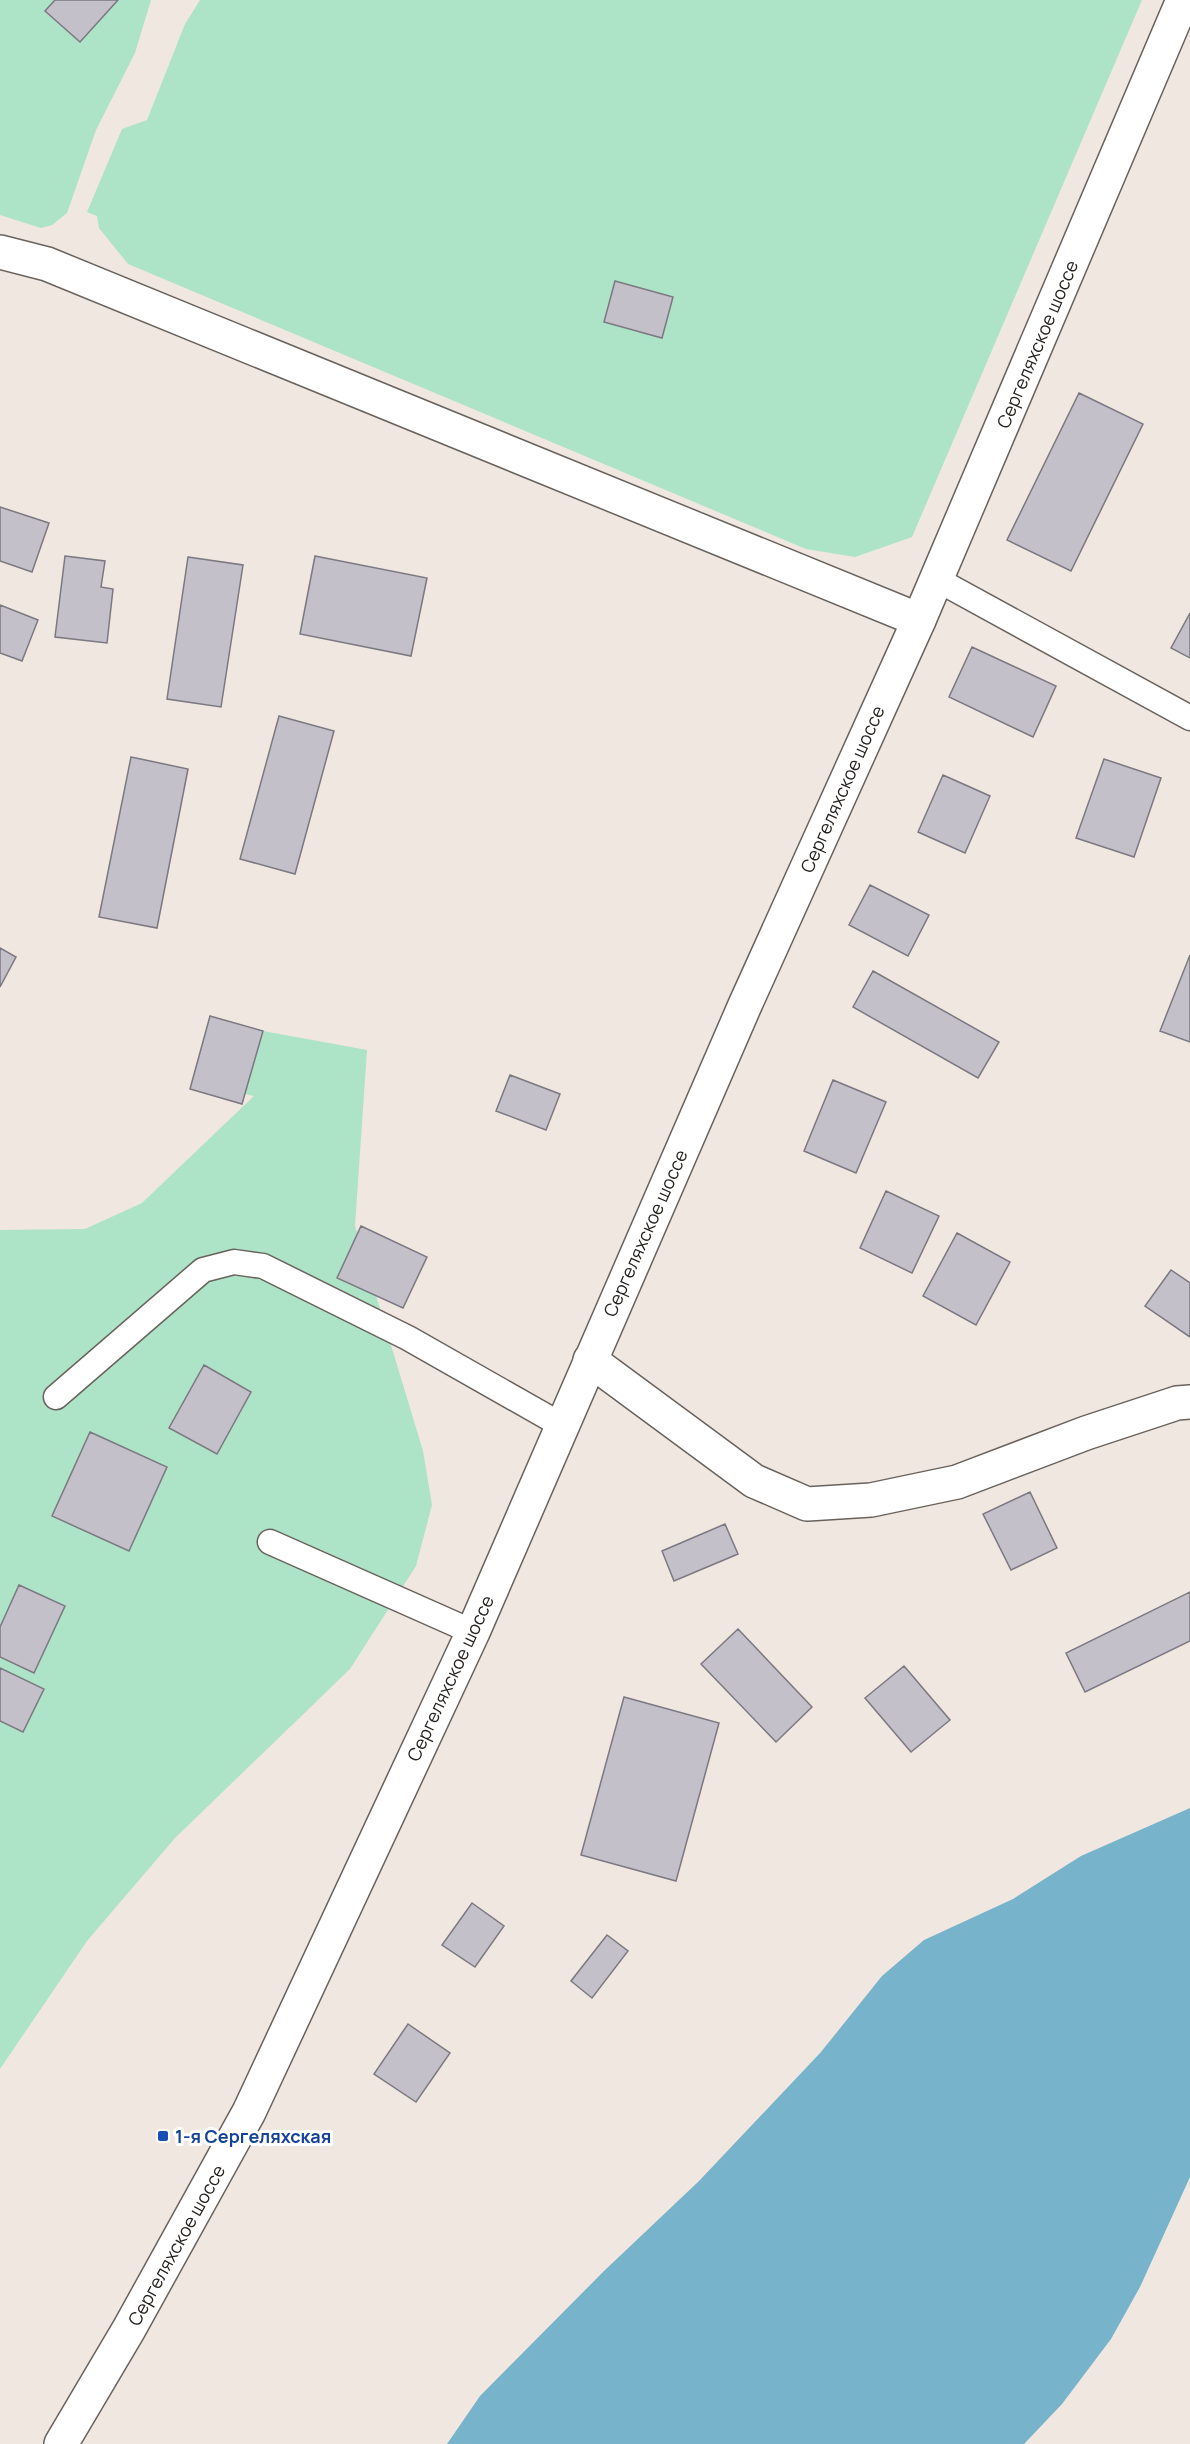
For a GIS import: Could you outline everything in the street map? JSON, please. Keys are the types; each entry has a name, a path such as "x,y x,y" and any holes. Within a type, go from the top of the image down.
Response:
{"main road":[{"name":"Сергеляхское шоссе","path":"61,2444 129,2330 249,2112 473,1632 745,1005 919,620 1183,0"},
{"path":"0,252 47,264 919,620"},
{"path":"590,1360 754,1481 807,1504 871,1500 957,1482 1086,1433 1177,1403 1190,1402"}],"lane":[{"path":"936,579 1190,718"},
{"path":"56,1397 203,1270 234,1262 263,1266 408,1338 563,1426"},
{"path":"270,1542 473,1632"}],"green space":[{"path":"0,0 151,0 135,53 96,130 67,213 52,225 41,228 0,215"},
{"path":"200,0 1142,0 912,537 855,557 806,549 128,264 99,228 97,216 87,212 122,129 147,120 185,24"},
{"path":"263,1031 367,1050 355,1226 423,1451 432,1505 416,1566 350,1669 175,1838 87,1941 0,2069 0,1230 85,1229 142,1203 254,1096 245,1094"}],"water":[{"path":"1190,1808 1190,2177 1140,2287 1111,2339 1062,2404 1024,2444 447,2444 480,2396 604,2271 699,2181 821,2052 882,1976 924,1940 1013,1899 1081,1856"}],"building":[{"path":"55,0 118,0 80,42 45,11"},
{"path":"615,281 673,297 662,338 604,322"},
{"path":"1079,393 1143,424 1071,571 1007,540"},
{"path":"0,507 49,523 32,572 0,561"},
{"path":"65,556 105,561 101,587 113,589 107,643 55,637"},
{"path":"315,556 427,578 411,656 300,634"},
{"path":"188,557 243,565 221,707 167,699"},
{"path":"0,605 38,620 22,661 0,653"},
{"path":"1190,613 1190,658 1171,648"},
{"path":"972,647 1056,686 1033,737 949,697"},
{"path":"279,716 334,731 295,874 240,859"},
{"path":"131,757 188,769 157,928 99,917"},
{"path":"1104,759 1161,778 1134,857 1076,838"},
{"path":"943,775 990,796 965,853 918,832"},
{"path":"870,885 929,915 908,956 849,925"},
{"path":"0,948 16,957 0,987"},
{"path":"1190,955 1190,1042 1160,1031"},
{"path":"873,971 999,1042 978,1078 853,1007"},
{"path":"210,1016 263,1031 242,1104 190,1089"},
{"path":"510,1075 560,1094 546,1130 496,1111"},
{"path":"833,1080 886,1102 856,1173 804,1151"},
{"path":"886,1191 939,1216 912,1273 860,1248"},
{"path":"361,1226 427,1257 403,1308 337,1278"},
{"path":"957,1233 1010,1262 976,1325 923,1296"},
{"path":"1171,1270 1190,1283 1190,1337 1145,1306"},
{"path":"204,1365 251,1392 217,1454 169,1428"},
{"path":"90,1432 167,1467 129,1551 52,1516"},
{"path":"1030,1492 1057,1548 1011,1570 983,1514"},
{"path":"725,1524 738,1554 674,1581 662,1551"},
{"path":"19,1585 65,1606 34,1673 0,1657 0,1627"},
{"path":"1190,1592 1190,1641 1085,1692 1066,1653"},
{"path":"738,1629 812,1707 776,1742 701,1664"},
{"path":"904,1666 950,1720 911,1752 865,1698"},
{"path":"0,1668 44,1689 23,1732 0,1721"},
{"path":"624,1697 719,1723 676,1881 581,1855"},
{"path":"472,1903 504,1926 475,1967 442,1945"},
{"path":"607,1935 628,1951 592,1998 571,1981"},
{"path":"408,2024 450,2053 416,2102 374,2074"}],"place":[{"name":"1-я Сергеляхская","path":"163,2136"}]}
